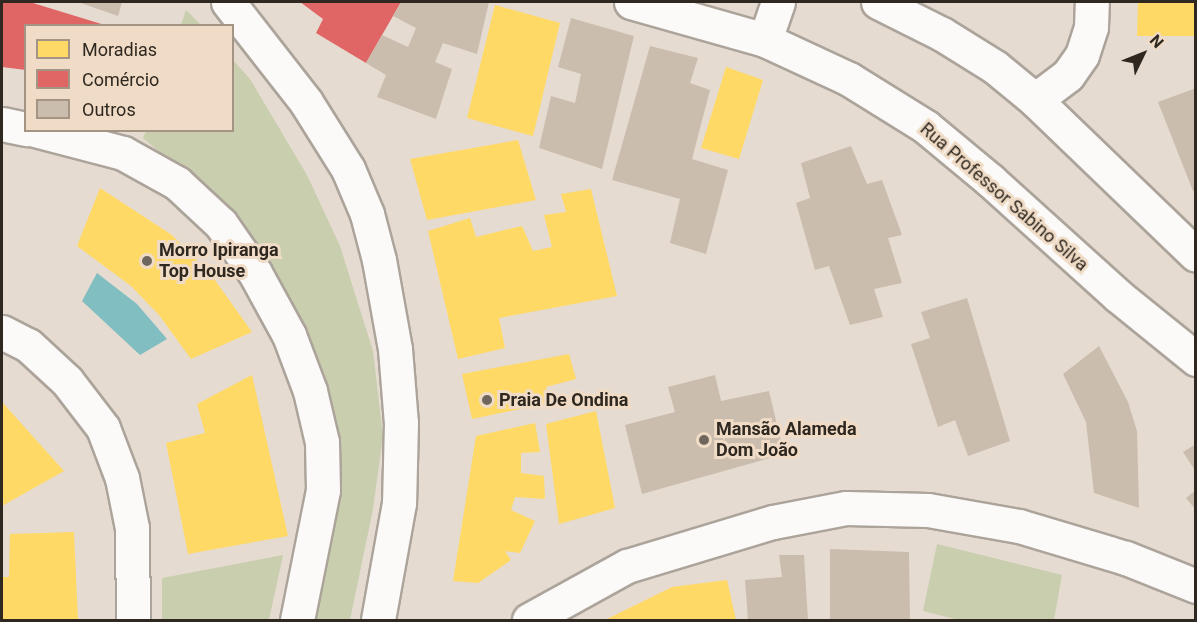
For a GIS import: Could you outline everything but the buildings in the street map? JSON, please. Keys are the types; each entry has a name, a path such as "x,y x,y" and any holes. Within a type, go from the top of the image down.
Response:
{"street":[{"path":"228,2 306,102 348,169 367,214 380,260 395,349 401,423 399,503 378,621"},
{"name":"Rua Professor Sabino Silva","path":"631,2 765,40 849,79 926,127 991,181 1125,302 1196,359"},
{"path":"765,40 778,2"},
{"path":"878,2 951,39 995,68 1035,100 1196,255"},
{"path":"1035,100 1068,75 1082,55 1091,27 1092,2"},
{"path":"2,124 24,129"},
{"path":"43,132 123,153 177,183 221,224 255,273 289,335 310,391 322,442 323,490 297,621"},
{"path":"2,332 28,345 67,381 103,428 122,478 132,528 133,621"},
{"path":"529,621 627,566 772,522 846,508 928,510 1019,526 1126,558 1196,586"}],"green space":[{"path":"186,10 200,24 181,24"},
{"path":"234,61 250,79 307,175 340,246 373,351 383,436 373,509 350,620 303,620 330,409 291,299 236,217 143,138 146,132 234,132"},
{"path":"937,544 1062,575 1054,620 959,620 923,611"},
{"path":"283,555 269,620 162,620 162,578"}],"water":[{"path":"97,273 137,304 167,339 140,355 82,301"}],"place":[{"name":"Morro Ipiranga Top House","path":"147,261"},
{"name":"Praia De Ondina","path":"487,400"},
{"name":"Mansão Alameda Dom João","path":"704,440"}]}
